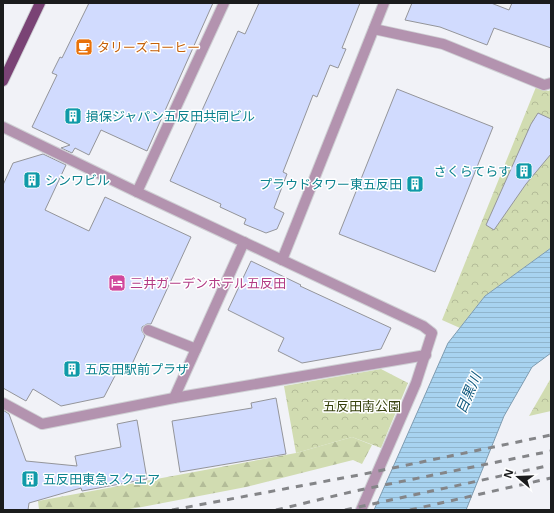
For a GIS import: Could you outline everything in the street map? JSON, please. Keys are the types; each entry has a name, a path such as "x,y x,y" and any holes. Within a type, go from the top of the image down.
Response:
{"main road":[{"path":"3,81 40,3"}],"street":[{"path":"137,192 224,3"},
{"path":"282,260 384,3"},
{"path":"374,29 443,44 544,85 551,83"},
{"path":"3,127 137,192 423,326 432,333 416,383 361,510"},
{"path":"174,398 244,242"},
{"path":"148,330 196,348"},
{"path":"3,403 42,424 174,398 426,355"}],"green space":[{"path":"536,87 548,91 551,90 551,248 485,296 460,328 442,320"},
{"name":"五反田南公園","path":"381,369 408,383 381,448 352,437 296,453 284,386"},
{"path":"551,378 551,411 529,416"},
{"path":"352,437 372,445 362,464 353,460 246,487 123,510 39,510 38,501 296,453"}],"water":[{"name":"目黒川","path":"551,248 551,353 532,367 504,416 466,510 374,510 448,343 485,296"}],"building":[{"path":"89,3 213,3 147,151 101,130 89,155 75,148 72,153 61,148 70,145 32,127 57,75 52,73 60,57 62,58"},
{"path":"259,3 360,3 342,48 346,49 338,68 330,65 317,97 313,95 283,172 287,174 274,208 284,213 277,229 266,233 244,224 246,219 220,207 221,204 170,181 238,31 245,34"},
{"path":"412,3 491,3 509,10 512,3 551,3 551,48 494,28 487,45 440,27 405,20"},
{"name":"プラウドタワー東五反田","path":"397,89 493,127 435,272 339,234"},
{"name":"さくらてらす","path":"538,113 551,119 551,154 526,184 494,230 486,225 531,124"},
{"path":"43,154 66,165 45,210 89,231 105,197 191,237 151,324 147,324 142,327 142,331 145,336 127,375 118,370 104,397 61,406 33,389 26,401 3,388 3,185 13,163"},
{"path":"251,261 301,285 300,286 391,328 381,349 302,363 278,351 284,338 228,310"},
{"path":"276,398 286,454 180,472 172,421 252,408 251,403"},
{"path":"3,410 9,414 26,461 77,466 75,456 121,447 117,424 137,420 147,479 82,491 81,488 29,503 28,510 3,510"}],"railway":[{"path":"172,510 364,474 551,435"},
{"path":"276,510 355,491 551,451"},
{"path":"345,510 551,465"},
{"path":"410,510 551,478"}],"place":[{"name":"タリーズコーヒー","path":"84,47"},
{"name":"損保ジャパン五反田共同ビル","path":"73,116"},
{"name":"さくらてらす","path":"524,171"},
{"name":"シンワビル","path":"32,180"},
{"name":"プラウドタワー東五反田","path":"415,184"},
{"name":"三井ガーデンホテル五反田","path":"117,283"},
{"name":"五反田駅前プラザ","path":"72,369"},
{"name":"五反田東急スクエア","path":"30,479"}]}
